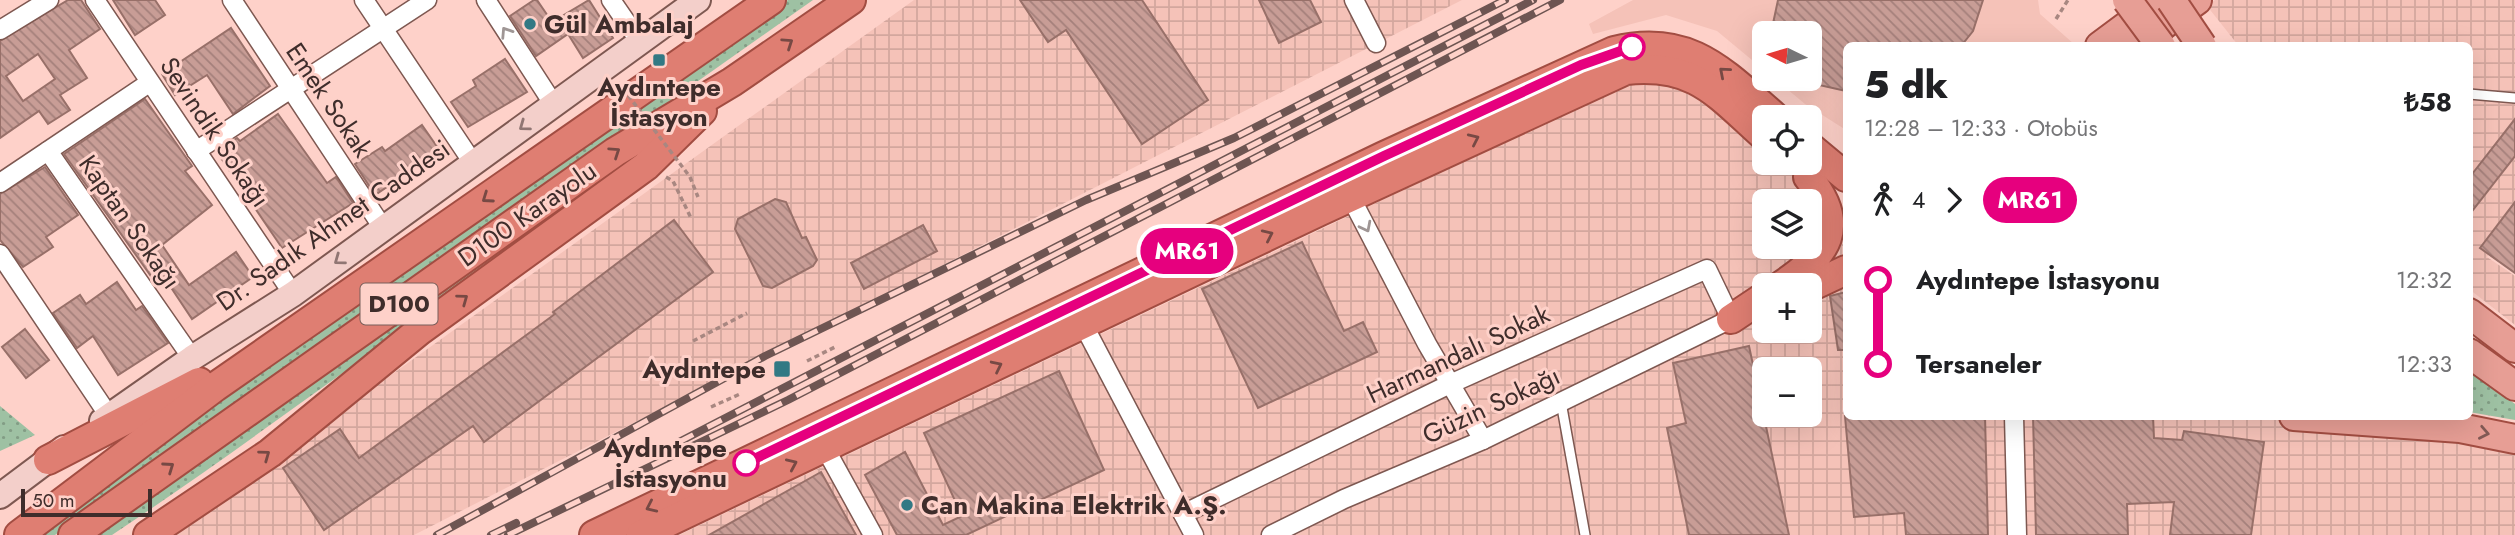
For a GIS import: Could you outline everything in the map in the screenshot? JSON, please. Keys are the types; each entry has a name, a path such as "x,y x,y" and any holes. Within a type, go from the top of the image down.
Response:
{"highway":[{"path":"684,61 756,0"},
{"name":"D100 Karayolu","path":"19,535 215,387 771,0"},
{"name":"D100 Karayolu","path":"73,535 615,152 732,82 848,4"},
{"path":"641,535 820,440 1384,156 1614,51 1640,45 1665,46 1693,53 1716,65 1761,105"},
{"path":"594,535 820,440 1083,324 1626,70 1652,67 1678,72 1702,82 1752,126"},
{"path":"148,535 270,453 419,331 646,166 732,82"},
{"path":"1822,153 1843,163"},
{"path":"1822,157 1843,174"},
{"path":"1799,273 1811,265 1826,241 1828,213 1824,196 1805,175"},
{"path":"1806,175 1843,210"},
{"path":"1822,281 1843,271"},
{"path":"48,460 182,392 355,290"},
{"path":"1731,319 1752,305"},
{"path":"1731,319 1752,311"}],"main road":[{"name":"Dr. Sadık Ahmet Caddesi","path":"0,496 192,358 293,294 698,0"},
{"path":"2127,0 2158,42"},
{"path":"2105,42 2162,0"},
{"path":"2171,0 2199,42"},
{"path":"2139,42 2197,0"},
{"path":"2473,316 2508,340"},
{"path":"2473,356 2515,386"},
{"path":"2349,420 2459,428 2515,439"}],"street":[{"path":"0,30 49,0"},
{"name":"Sevindik Sokağı","path":"95,0 293,294"},
{"name":"Emek Sokak","path":"232,0 383,228"},
{"path":"364,0 473,163"},
{"path":"196,150 427,0"},
{"path":"486,0 554,104"},
{"path":"611,0 640,42"},
{"path":"1354,0 1376,43"},
{"path":"0,183 149,83"},
{"name":"Kaptan Sokağı","path":"48,151 192,358"},
{"path":"1384,156 1352,179 1350,197 1483,440"},
{"path":"0,254 109,416"},
{"name":"Harmandalı Sokak","path":"1183,514 1450,384 1707,269 1731,319"},
{"name":"Güzin Sokağı","path":"1271,535 1345,499 1483,440 1731,319"},
{"path":"1083,324 1194,535"},
{"path":"2014,420 2017,535"},
{"path":"820,440 873,535"}],"lane":[{"path":"2473,94 2515,98"},
{"path":"1561,402 1585,535"}],"path":[{"path":"2056,19 2068,0"},
{"path":"618,82 690,177 698,197"},
{"path":"646,166 673,181 691,218"},
{"path":"693,341 747,313"},
{"path":"807,361 835,347"},
{"path":"711,407 740,394"}],"shaded area":[{"path":"914,0 1462,0 414,535 168,535"},
{"path":"1633,0 2038,0 2040,14 2072,42 1843,42 1843,128 1822,115 1822,105 1807,105 1789,91 1822,91 1822,21 1752,21 1752,60 1717,31 1666,15 1593,34 1589,24"},
{"path":"2215,0 2515,0 2515,217 2487,257 2515,276 2515,325 2473,292 2473,42 2236,42 2207,6"},
{"path":"1643,59 1752,129 1752,175 1802,175 1816,189 1752,189 1752,259 1822,259 1822,194 1843,214 1843,420 2405,420 2515,438 2515,535 679,535 1416,184"}],"green space":[{"path":"788,0 813,0 55,535 33,535"},
{"path":"587,183 535,231 480,275 208,469 112,535 88,535"},
{"path":"2473,372 2515,404 2515,420 2473,413"},
{"path":"0,406 35,435 0,451"}],"building":[{"path":"68,0 81,0 100,29 69,50 87,78 60,95 70,110 48,124 39,111 0,138 0,41","holes":["38,54 55,79 23,101 6,76"]},
{"path":"113,0 155,0 165,15 135,35"},
{"path":"537,0 552,22 589,0 613,38 583,58 568,34 536,56 510,16"},
{"path":"1020,0 1142,0 1208,100 1142,144 1066,30 1048,42"},
{"path":"1259,0 1310,0 1321,22 1279,43"},
{"path":"1778,0 1983,0 1973,31 1964,42 1843,42 1843,90 1822,86 1822,21 1774,21"},
{"path":"231,28 270,86 233,114 207,75 175,95 162,74"},
{"path":"505,59 527,92 468,127 451,102 476,86 473,80"},
{"path":"145,99 192,166 185,171 212,205 162,245 189,285 236,252 253,277 192,319 166,280 158,286 64,154"},
{"path":"278,114 327,183 336,177 353,203 282,248 217,152 237,138 240,141"},
{"path":"2515,119 2515,156 2473,210 2473,173"},
{"path":"422,125 440,151 375,195 355,164 382,147 385,151"},
{"path":"45,167 78,215 46,237 53,247 23,267 0,240 0,194"},
{"path":"775,199 786,202 802,238 806,237 817,260 813,266 772,288 763,286 735,229 738,219"},
{"path":"2515,202 2515,273 2480,248"},
{"path":"674,220 713,272 484,442 473,426 324,530 283,468 340,429 359,458 555,314 553,312"},
{"path":"923,225 937,251 864,289 851,263"},
{"path":"1302,242 1344,331 1363,322 1377,352 1258,408 1202,289"},
{"path":"117,282 136,310 142,306 168,343 118,375 93,336 77,348 53,313 80,295 86,304"},
{"path":"1843,293 1843,350 1838,350 1830,296"},
{"path":"25,329 49,360 26,378 2,347"},
{"path":"1749,346 1752,360 1752,427 1766,427 1789,535 1689,535 1667,428 1686,423 1673,363"},
{"path":"1059,371 1104,470 966,535 897,535 865,475 905,452 943,525 962,516 924,433"},
{"path":"1845,420 1985,420 1988,535 1906,535 1904,513 1854,517"},
{"path":"2033,420 2153,420 2154,438 2182,440 2184,431 2264,442 2251,535 2170,535 2174,502 2127,504 2128,535 2036,535"},
{"path":"821,472 856,535 709,535"}],"railway":[{"path":"437,535 765,356 1086,200 1234,138 1505,0"},
{"path":"679,442 1533,0"},
{"path":"508,535 788,400 1560,0"},
{"path":"491,535 516,523"}],"bus line":[{"name":"MR61","path":"746,463 1384,156 1581,65 1614,51 1632,47"}],"place":[{"name":"Gül Ambalaj","path":"530,24"},
{"name":"Aydıntepe İstasyon","path":"659,60"},
{"name":"Aydıntepe","path":"782,369"},
{"name":"Aydıntepe İstasyonu","path":"746,463"},
{"name":"Can Makina Elektrik A.Ş.","path":"907,505"}]}
